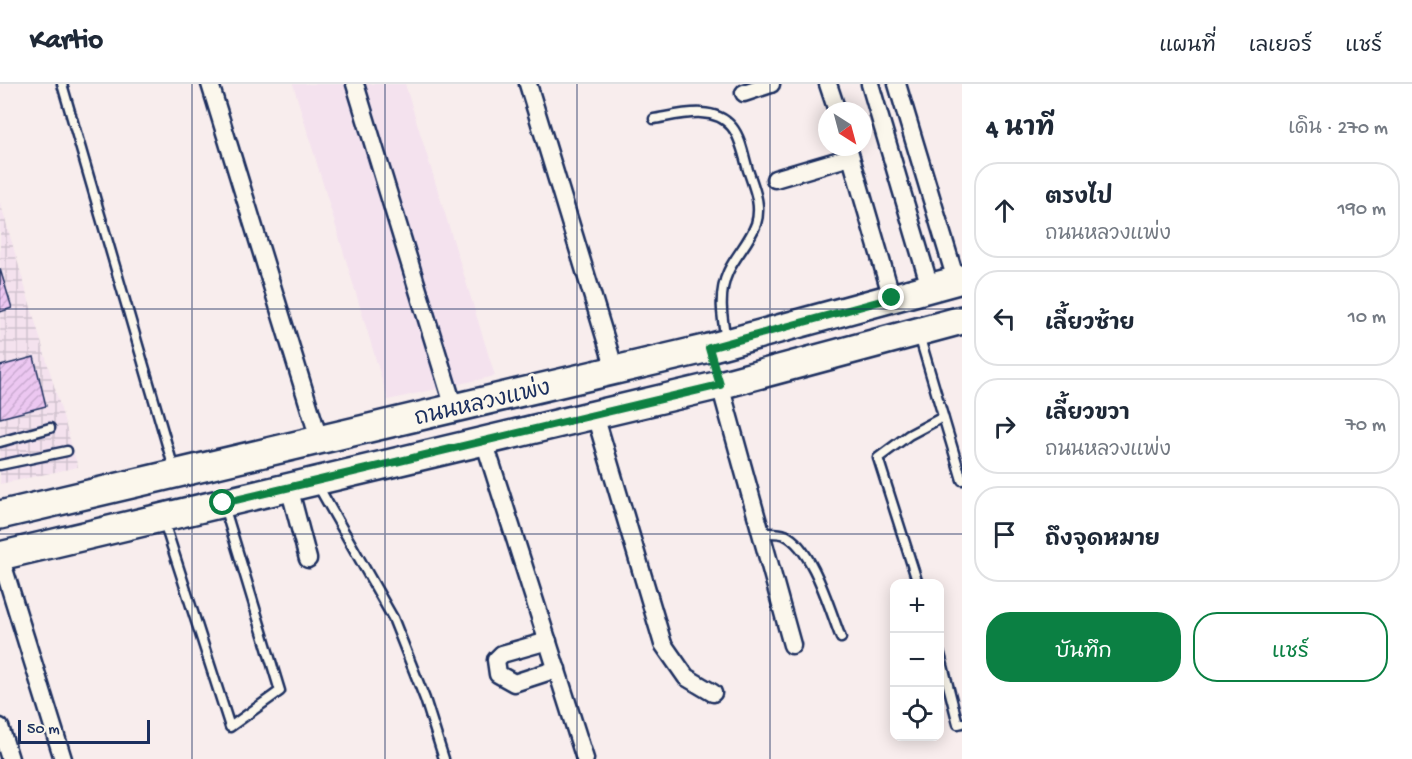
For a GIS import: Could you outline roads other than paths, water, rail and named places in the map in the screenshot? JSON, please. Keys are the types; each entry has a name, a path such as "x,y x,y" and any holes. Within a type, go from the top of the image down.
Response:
{"main road":[{"name":"ถนนหลวงแพ่ง","path":"0,515 718,345 949,282"},
{"name":"ถนนหลวงแพ่ง","path":"0,556 720,385 962,320"},
{"path":"718,345 720,385"}],"street":[{"path":"210,84 319,439"},
{"path":"355,84 454,408"},
{"path":"528,84 615,370"},
{"path":"744,93 771,84"},
{"path":"828,84 834,102"},
{"path":"870,84 893,162 949,282"},
{"path":"897,84 918,154 949,282"},
{"path":"893,162 918,154"},
{"path":"775,179 838,156"},
{"path":"850,156 892,298"},
{"path":"720,385 792,645"},
{"path":"595,415 663,644 686,677 713,693"},
{"path":"484,441 585,759"},
{"path":"289,487 308,559"},
{"path":"0,556 63,759"},
{"path":"548,641 502,654 496,660 498,674 514,682 557,669"},
{"path":"0,727 10,759"}],"lane":[{"path":"62,84 176,473"},
{"path":"654,119 695,112 724,119 736,135 756,195 759,208 756,224 728,273 722,295 718,345"},
{"path":"918,332 962,480"},
{"path":"916,579 878,458 909,435 943,417"},
{"path":"0,442 50,428"},
{"path":"0,465 67,451"},
{"path":"316,481 393,618 425,699 444,759"},
{"path":"163,517 230,727 280,691 223,503"},
{"path":"762,533 784,534 799,545 813,570 841,638"},
{"path":"944,672 958,724 962,723"}]}
